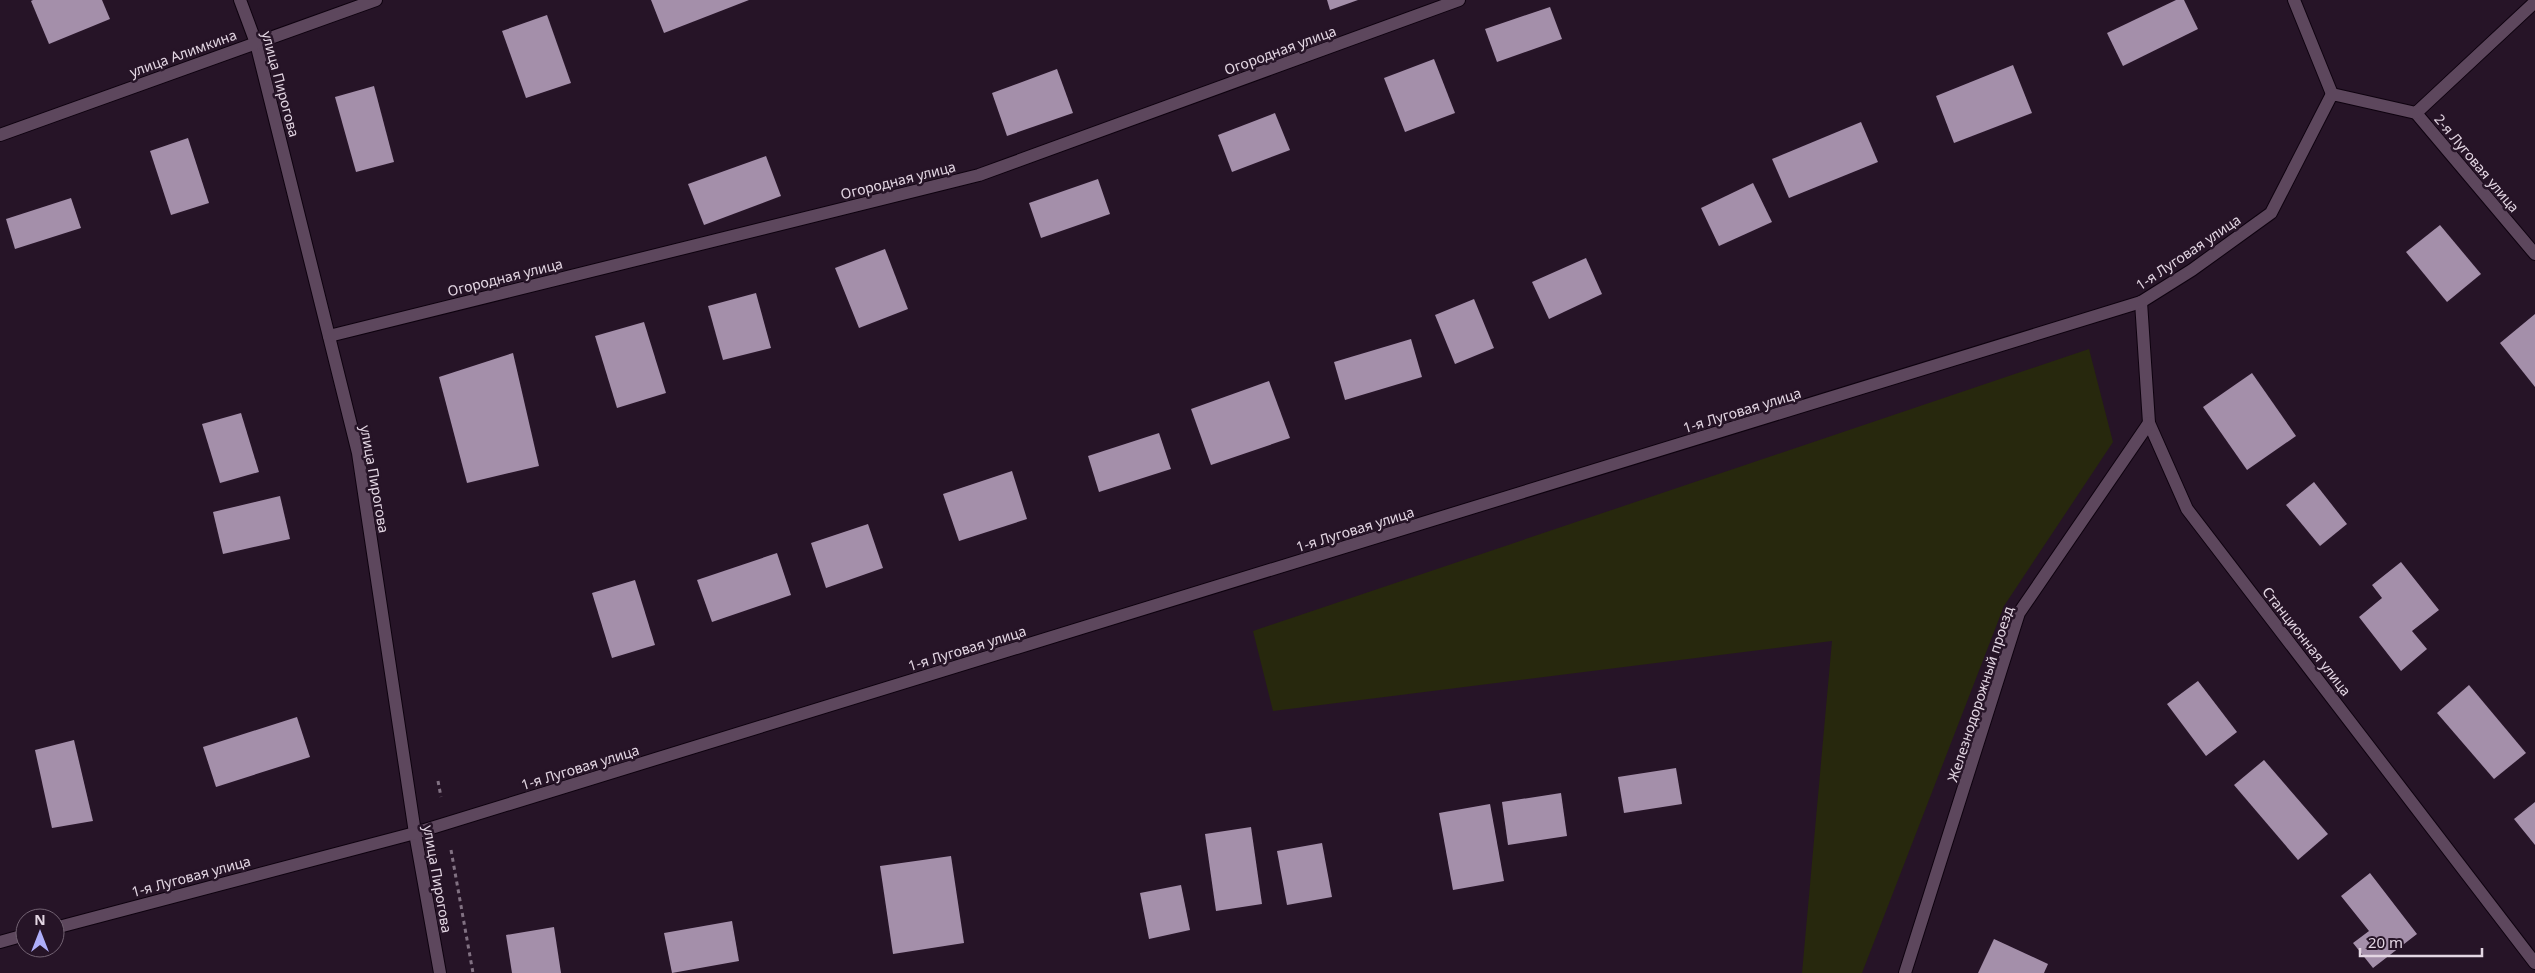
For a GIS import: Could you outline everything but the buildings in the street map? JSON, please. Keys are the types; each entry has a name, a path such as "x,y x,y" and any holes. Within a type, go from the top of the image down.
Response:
{"street":[{"name":"улица Пирогова","path":"240,0 256,43 358,453 415,833 440,973"},
{"name":"улица Алимкина","path":"0,135 376,0"},
{"name":"Огородная улица","path":"329,336 979,175 1459,0"},
{"path":"2294,0 2332,94 2416,113 2535,2"},
{"name":"1-я Луговая улица","path":"65,925 415,833 2141,302 2192,270 2271,213 2332,94"},
{"name":"2-я Луговая улица","path":"2416,113 2535,254"},
{"name":"Станционная улица","path":"2141,302 2149,423 2187,509 2535,962"},
{"name":"Железнодорожный проезд","path":"1905,973 2019,613 2149,423"},
{"path":"0,942 15,938"}],"green space":[{"path":"2089,349 2113,442 2004,606 1862,973 1802,973 1832,641 1273,711 1253,631"}]}
